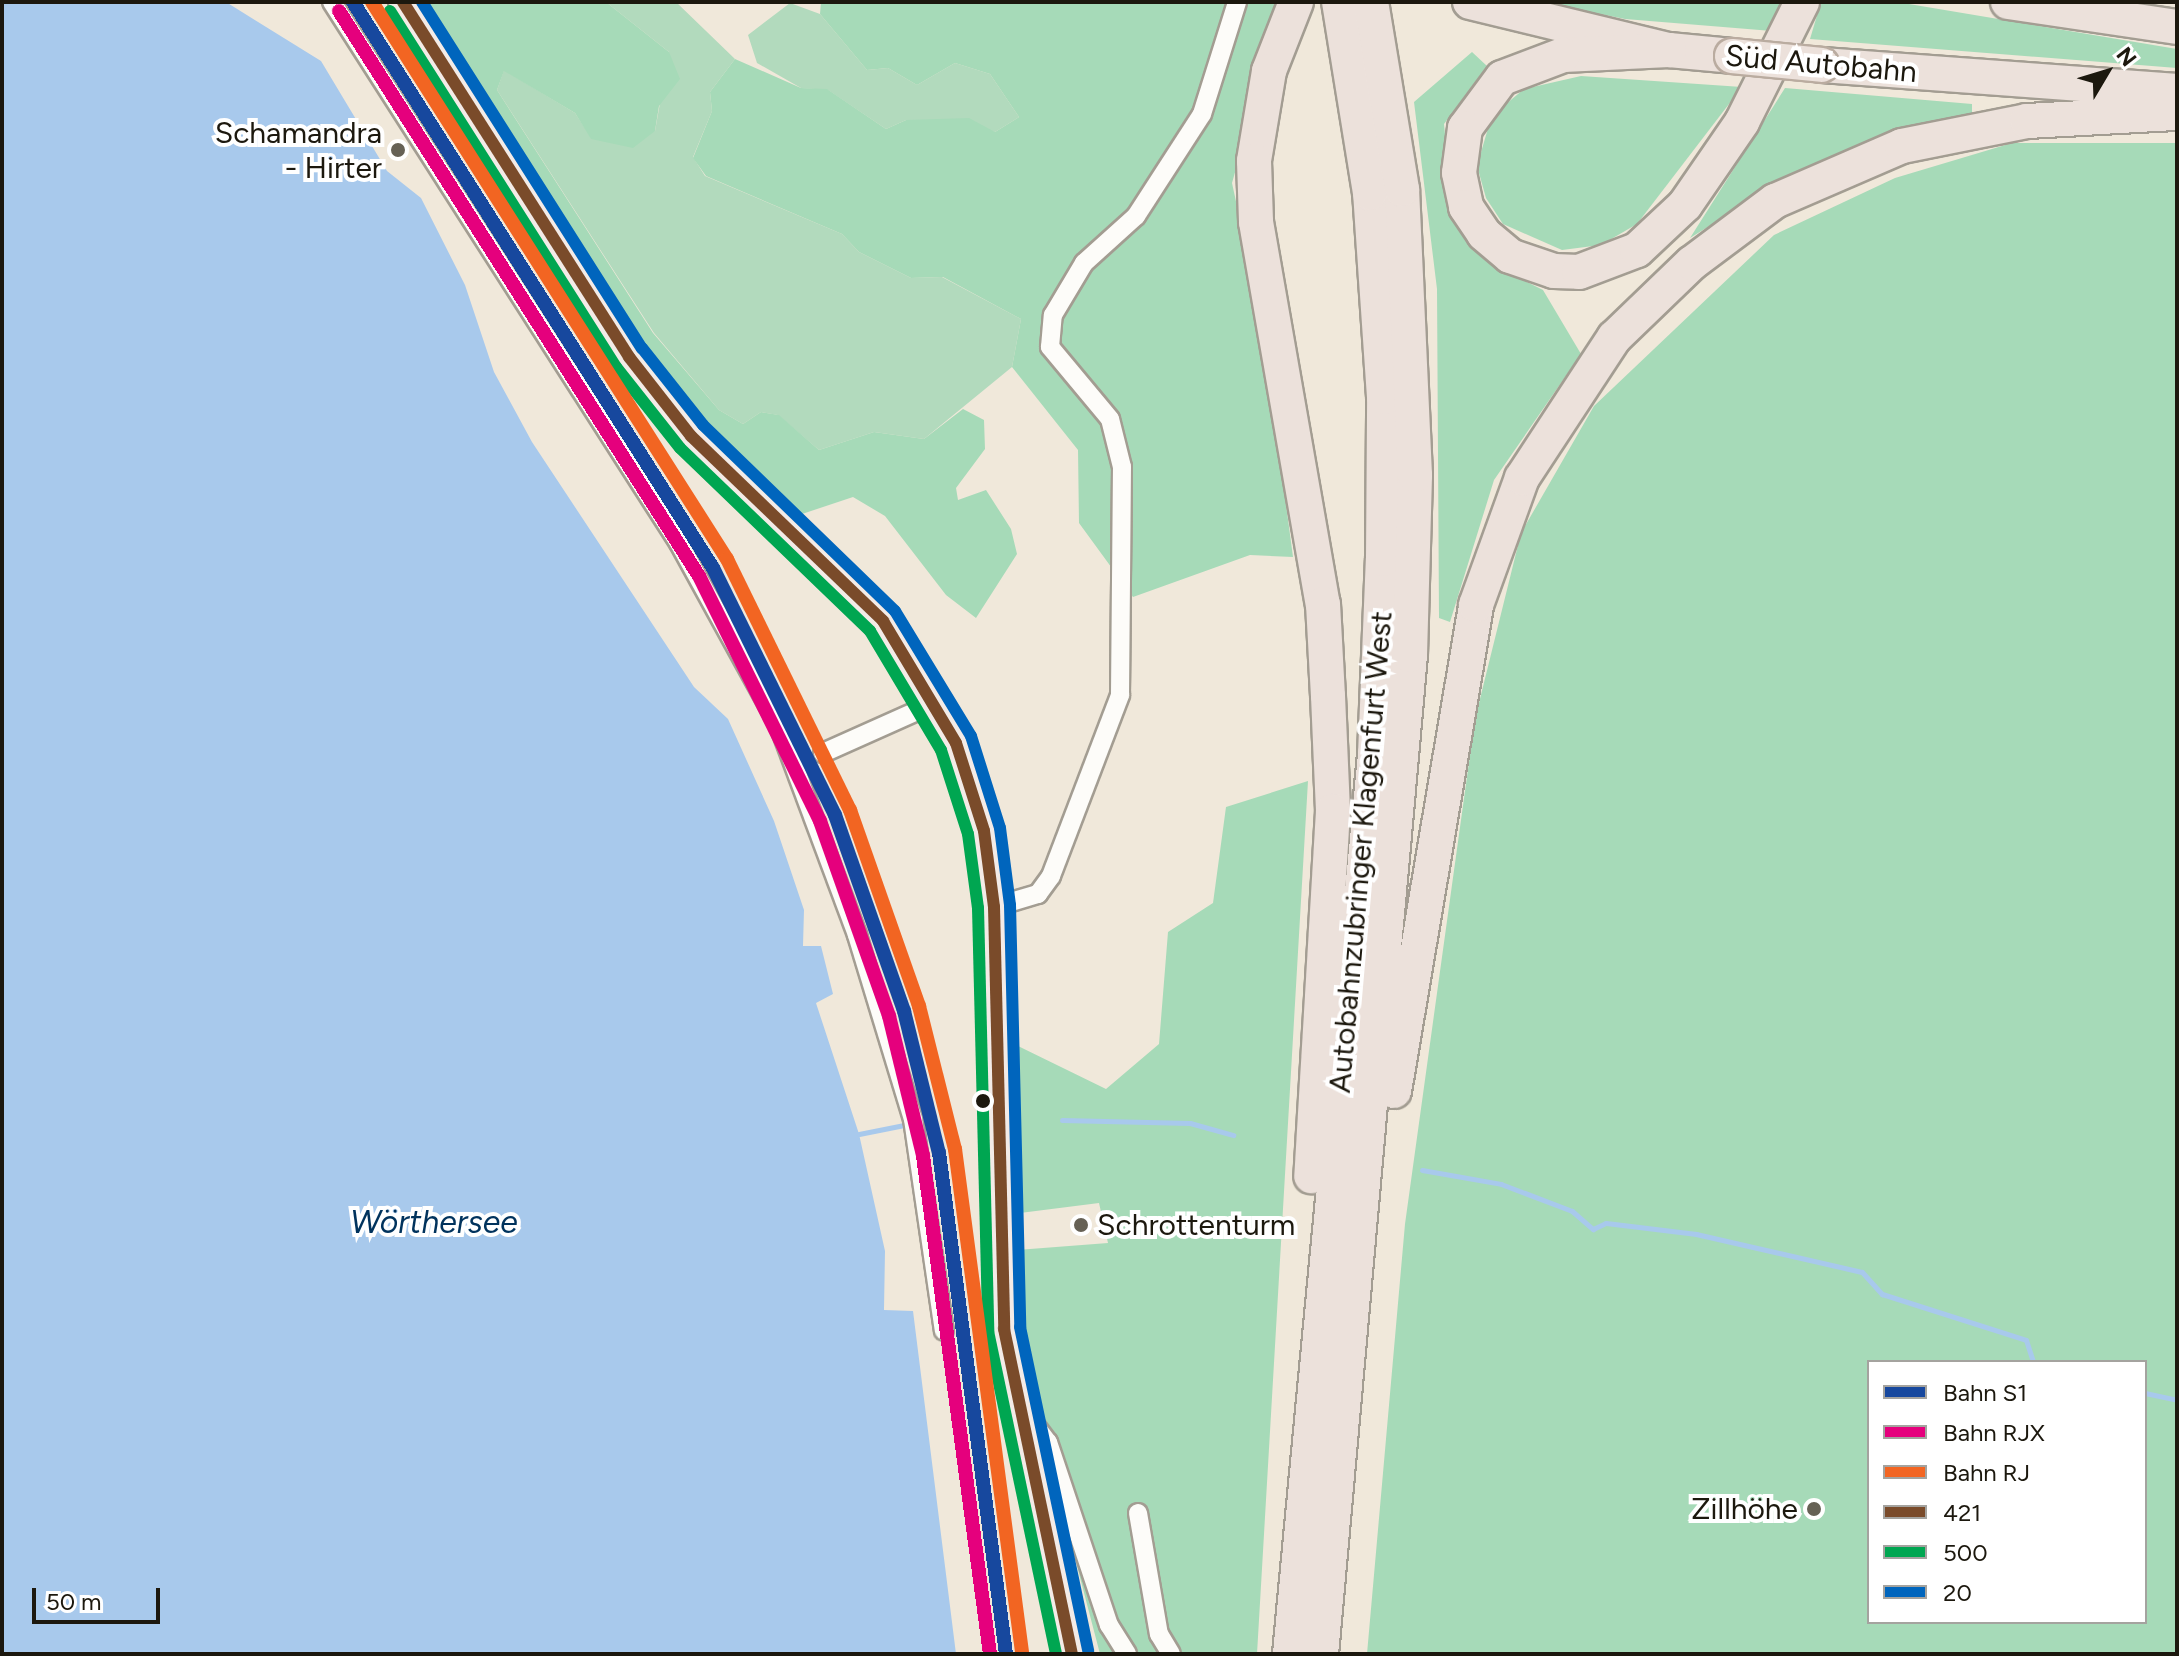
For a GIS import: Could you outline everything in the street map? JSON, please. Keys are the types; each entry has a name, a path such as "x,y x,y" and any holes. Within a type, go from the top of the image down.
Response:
{"highway":[{"path":"1296,2 1269,71 1254,161 1256,222 1308,503 1323,604 1332,797 1306,1280 1316,1348"},
{"name":"Autobahnzubringer Klagenfurt West","path":"1290,1654 1316,1348 1359,935 1383,559 1386,191 1339,2"},
{"name":"Autobahnzubringer Klagenfurt West","path":"1371,2 1386,191 1415,475 1410,655 1410,889"},
{"name":"Süd Autobahn","path":"1470,2 1669,50 1822,65 2177,91"},
{"path":"1669,50 1563,55 1502,78 1465,128 1459,173 1466,207 1484,234 1510,256 1554,271 1579,272 1637,250 1685,205 1742,122 1802,2"},
{"path":"2008,2 2177,27"},
{"path":"1321,1654 1355,1263 1380,1185 1410,889 1451,737 1476,605 1522,478 1614,338 1692,263 1775,201 1902,146 2027,121 2177,113"}],"main road":[{"path":"403,2 642,374 691,436 883,621 937,702 977,805 994,907 1000,1253 1013,1395 1072,1654"}],"street":[{"path":"332,2 679,543 779,725 913,1119 944,1331"},
{"path":"994,907 1038,894 1051,876 1120,695 1122,467 1110,419 1050,347 1053,315 1084,263 1136,216 1202,114 1233,6"},
{"path":"823,753 937,702"},
{"path":"1013,1395 1048,1442 1109,1625 1127,1654"},
{"path":"1138,1513 1159,1634 1171,1654"}],"green space":[{"path":"423,2 606,2 669,52 680,79 659,106 655,131 633,148 591,139 575,113 504,71 497,90 653,333 719,410 743,424 761,412 779,415 819,450 874,432 924,439 963,409 984,420 985,449 956,488 958,500 986,490 1011,529 1017,554 976,618 946,595 885,516 853,497 802,514 709,434 634,344"},
{"path":"606,2 676,2 735,59 710,92 712,111 693,157 705,176 842,234 859,252 911,278 942,277 1021,319 1012,367 924,439 874,432 819,450 778,415 761,412 743,424 719,410 654,333 497,90 504,70 575,113 592,139 655,131 669,52"},
{"path":"821,2 1283,2 1232,183 1261,317 1293,557 1250,555 1133,597 1079,523 1078,450 1012,367 1021,319 943,277 911,278 859,252 842,234 706,176 693,158 712,111 710,92 735,59 801,88 827,89 886,129 906,120 969,118 995,132 1019,117 990,74 955,63 917,85 888,68 867,70 820,14"},
{"path":"1541,2 1783,2 1772,31 1625,19"},
{"path":"1821,2 1897,2 2177,49 2177,68 1810,39"},
{"path":"790,3 820,14 867,70 888,68 917,85 955,63 990,74 1019,117 995,132 906,120 886,129 828,90 801,88 757,63 748,35"},
{"path":"1472,52 1487,66 1444,124 1453,214 1489,263 1543,290 1581,354 1494,480 1450,622 1439,618 1437,289 1414,102"},
{"path":"1581,76 1742,87 1637,224 1601,245 1562,250 1503,224 1486,198 1477,166 1489,125 1506,104 1524,89"},
{"path":"1785,88 1972,104 1972,114 1862,144 1767,190 1690,238"},
{"path":"2012,143 2177,143 2177,1654 1367,1654 1405,1224 1475,719 1521,533 1594,406 1774,235 1895,178"},
{"path":"1308,781 1257,1654 1100,1654 1030,1386 1017,1250 1108,1243 1099,1203 1012,1214 1018,1046 1106,1089 1159,1044 1168,932 1213,903 1226,807"}],"water":[{"name":"Wörthersee","path":"2,2 226,2 321,61 387,171 421,198 465,285 494,372 532,442 694,687 728,719 774,821 804,910 803,946 821,946 833,994 816,1003 859,1134 885,1251 884,1310 913,1311 956,1654 2,1654"}],"waterway":[{"path":"1062,1120 1190,1123 1233,1135"},
{"path":"859,1134 904,1125"},
{"path":"1422,1170 1501,1184 1572,1211 1593,1229 1606,1223 1696,1234 1862,1272 1882,1294 2026,1340 2032,1360"},
{"path":"2147,1393 2177,1400"}],"tunnel":[{"path":"795,768 823,753"}],"rail line":[{"name":"S1","path":"353,2 713,568 835,815 904,1011 939,1153 1006,1654"},
{"name":"RJ","path":"372,2 727,559 850,810 919,1006 955,1149 1022,1652"},
{"name":"RJX","path":"339,11 699,576 820,821 889,1016 923,1156 990,1654"}],"transit line":[{"name":"421","path":"403,2 629,357 691,436 883,621 956,743 984,831 994,907 1004,1329 1072,1654"},
{"name":"20","path":"422,2 642,348 703,425 895,611 971,736 1000,828 1010,905 1020,1327 1088,1651"},
{"name":"500","path":"390,11 616,367 680,448 870,631 941,750 968,834 978,908 988,1331 1056,1654"}],"place":[{"name":"Schamandra - Hirter","path":"398,150"},
{"name":"Schrottenturm","path":"1081,1225"},
{"name":"Zillhöhe","path":"1814,1509"}]}
